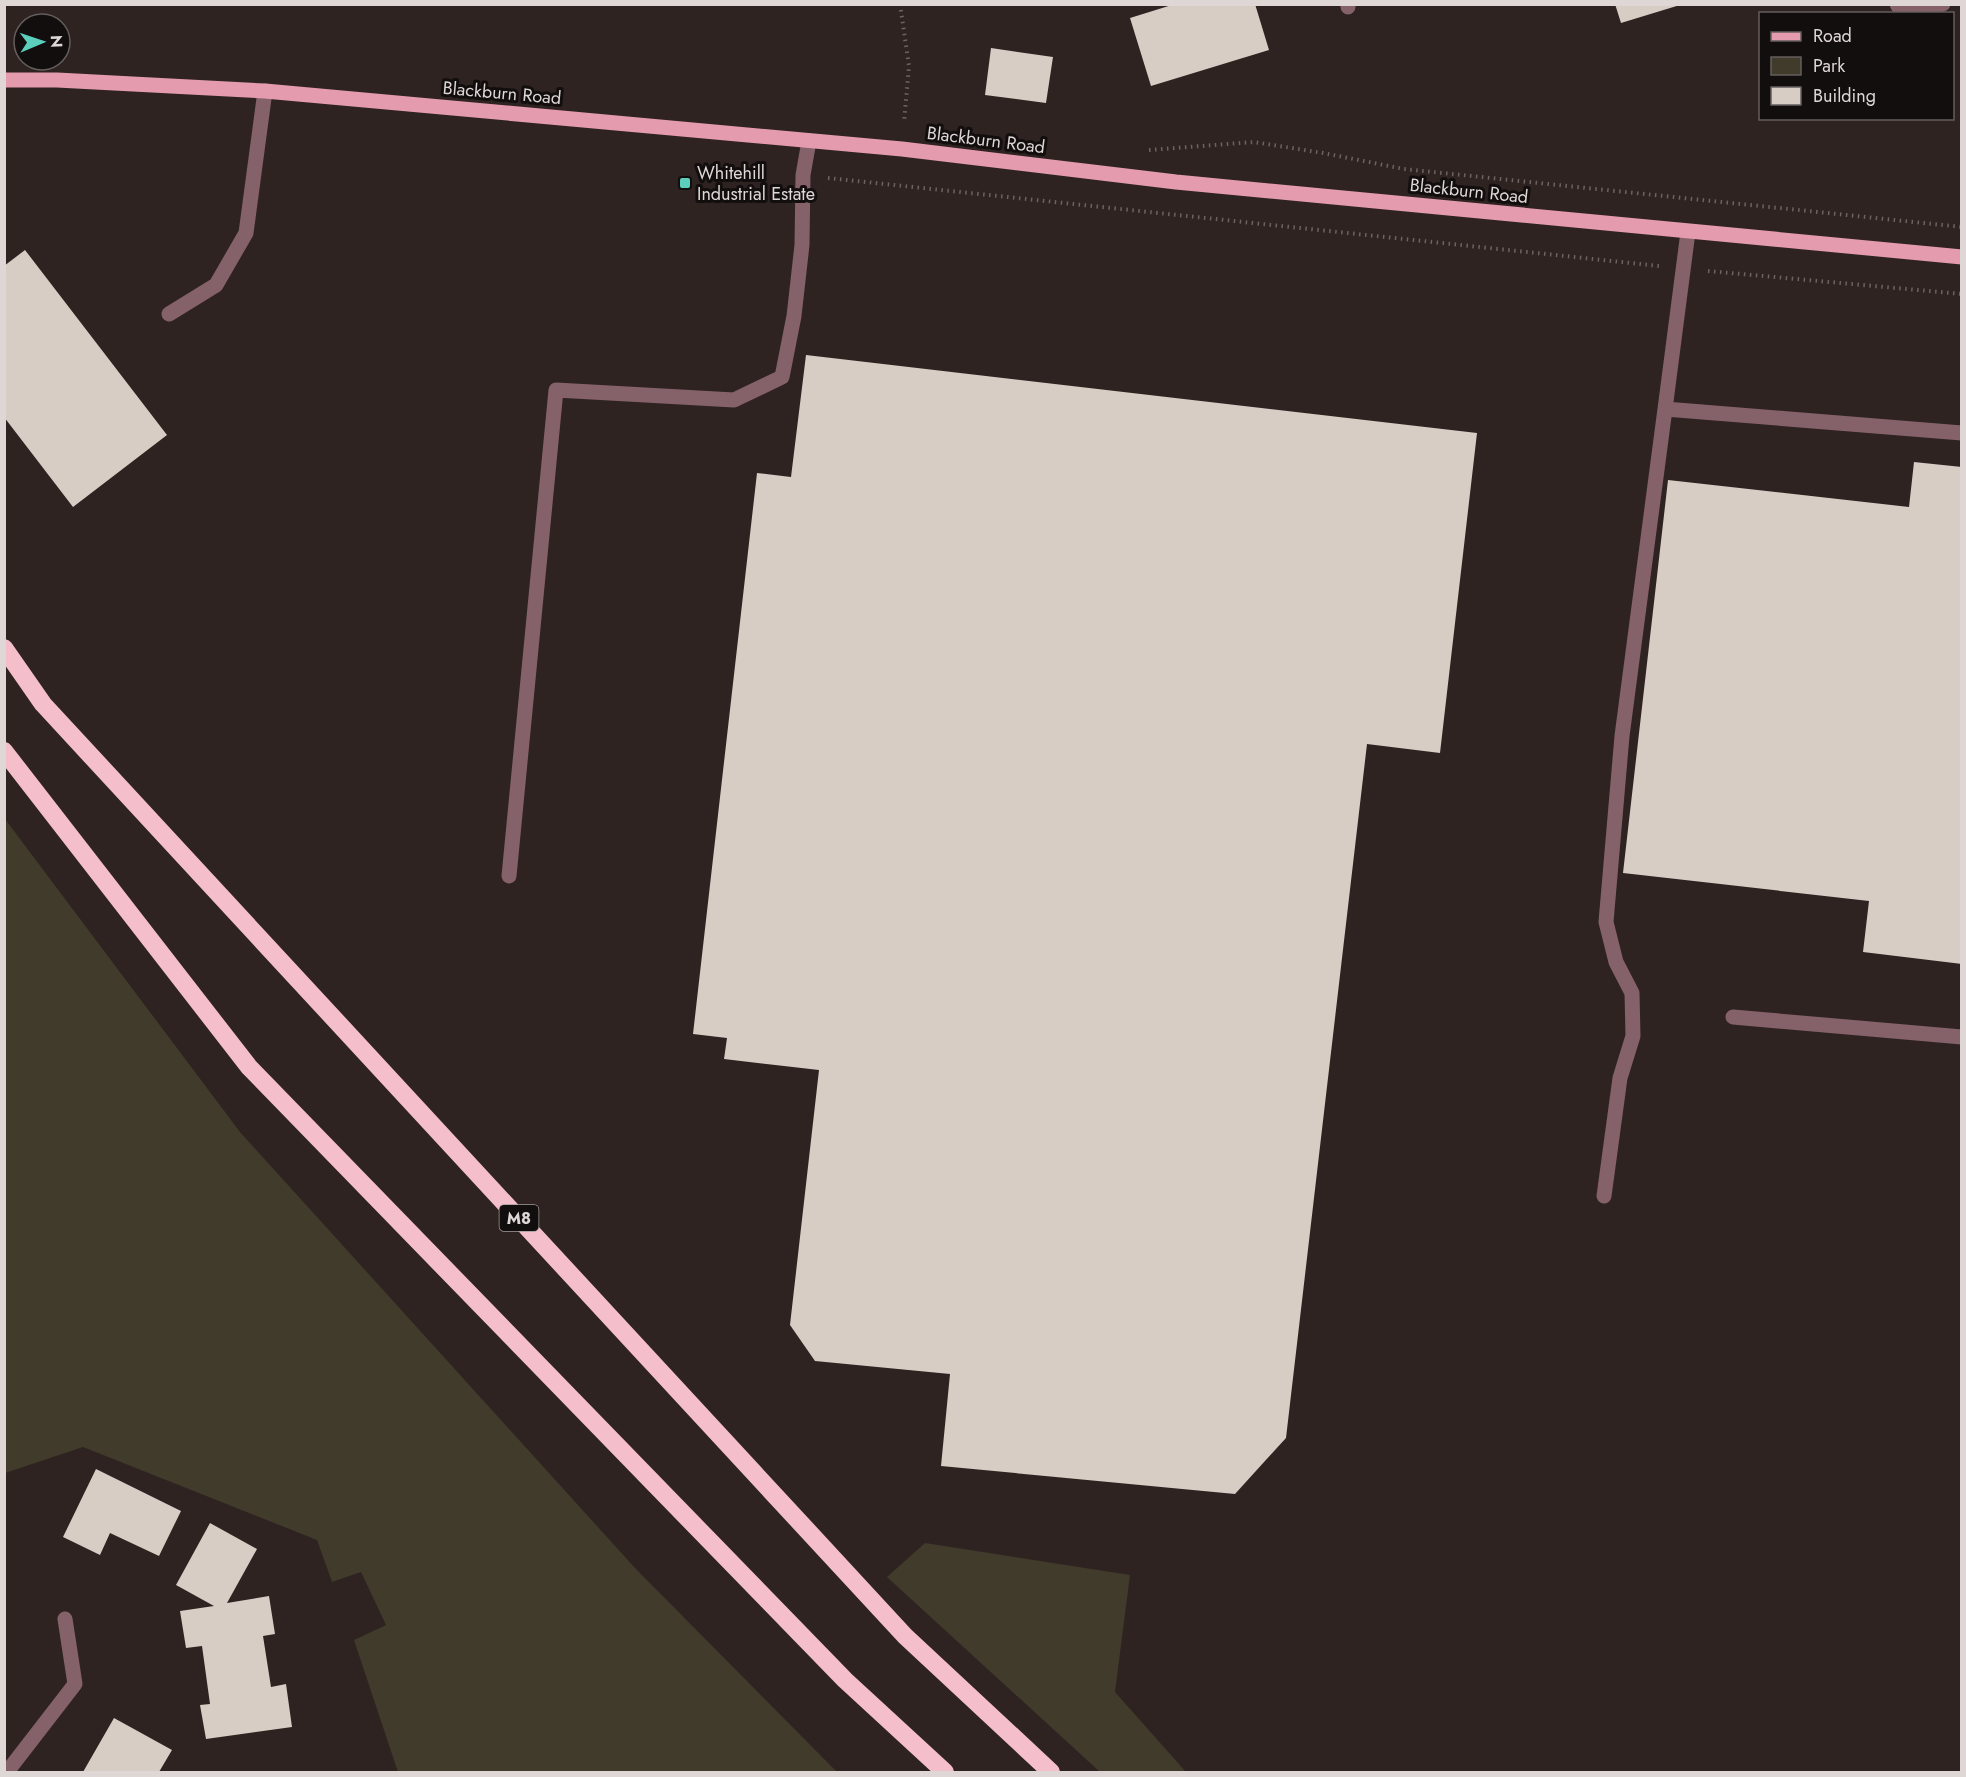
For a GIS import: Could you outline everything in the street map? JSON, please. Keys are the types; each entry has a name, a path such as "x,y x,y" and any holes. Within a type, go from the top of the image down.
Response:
{"highway":[{"name":"M8","path":"4,648 43,704 889,1618 1050,1773"},
{"path":"4,751 249,1067 845,1680 945,1773"}],"main road":[{"name":"Blackburn Road","path":"4,80 265,91 902,149 1176,182 1962,257"}],"street":[{"path":"1897,4 1901,11 1943,4"},
{"path":"169,314 216,285 246,233 265,91"},
{"path":"509,876 556,390 734,400 782,377 794,316 802,245 803,175 809,141"},
{"path":"1604,1196 1620,1078 1633,1036 1632,993 1616,962 1606,922 1622,736 1688,232"},
{"path":"1665,409 1962,433"},
{"path":"1732,1017 1962,1037"},
{"path":"7,1773 75,1684 65,1619"}],"path":[{"path":"900,4 909,66 902,149"},
{"path":"1147,150 1254,142 1323,153 1404,170 1962,227"},
{"path":"803,175 1683,268 1962,294"}],"green space":[{"path":"5,819 240,1132 635,1568 837,1772 398,1772 354,1640 386,1625 361,1572 332,1582 317,1540 83,1447 5,1473"},
{"path":"925,1543 1130,1575 1115,1692 1186,1772 1100,1772 887,1577"}],"building":[{"path":"1175,4 1255,4 1269,50 1151,86 1130,18"},
{"path":"1615,4 1680,4 1680,5 1621,23"},
{"path":"991,48 1053,57 1046,103 985,95"},
{"path":"25,250 167,435 73,507 4,417 4,266"},
{"path":"806,355 1477,433 1440,753 1367,744 1286,1438 1235,1494 941,1466 950,1374 815,1361 790,1325 819,1070 724,1059 727,1038 693,1034 757,473 791,477"},
{"path":"1914,462 1962,467 1962,964 1863,952 1869,901 1623,873 1668,480 1909,507"},
{"path":"96,1469 181,1511 159,1556 110,1533 100,1555 63,1537"},
{"path":"210,1523 257,1549 227,1603 269,1596 275,1634 263,1636 271,1687 286,1684 292,1727 206,1739 200,1705 210,1704 202,1646 186,1648 180,1611 214,1606 176,1585"},
{"path":"114,1718 172,1750 159,1772 83,1772"}],"place":[{"name":"Whitehill Industrial Estate","path":"685,183"}]}
